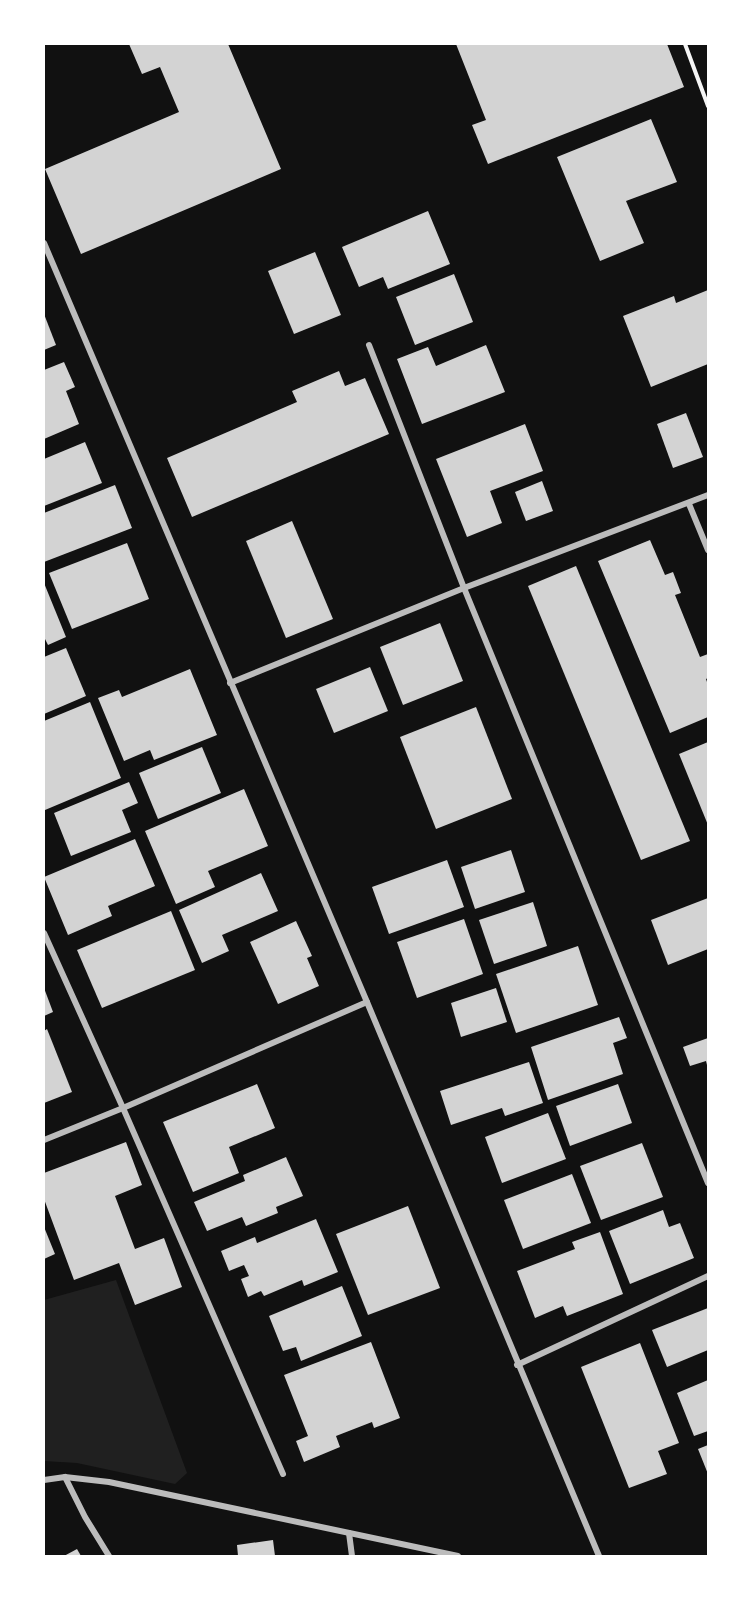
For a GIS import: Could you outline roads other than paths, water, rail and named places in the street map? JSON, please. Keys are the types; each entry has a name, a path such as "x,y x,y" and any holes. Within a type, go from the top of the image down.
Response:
{"street":[{"path":"44,243 367,1002 599,1557"},
{"path":"369,345 464,588 708,1183"},
{"path":"230,683 464,588 708,495"},
{"path":"689,504 708,550"},
{"path":"44,933 283,1474"},
{"path":"44,1140 367,1002"},
{"path":"517,1365 708,1276"},
{"path":"65,1476 85,1517 109,1557"},
{"path":"44,1480 65,1476 109,1482 458,1557"},
{"path":"349,1533 352,1557"}]}
